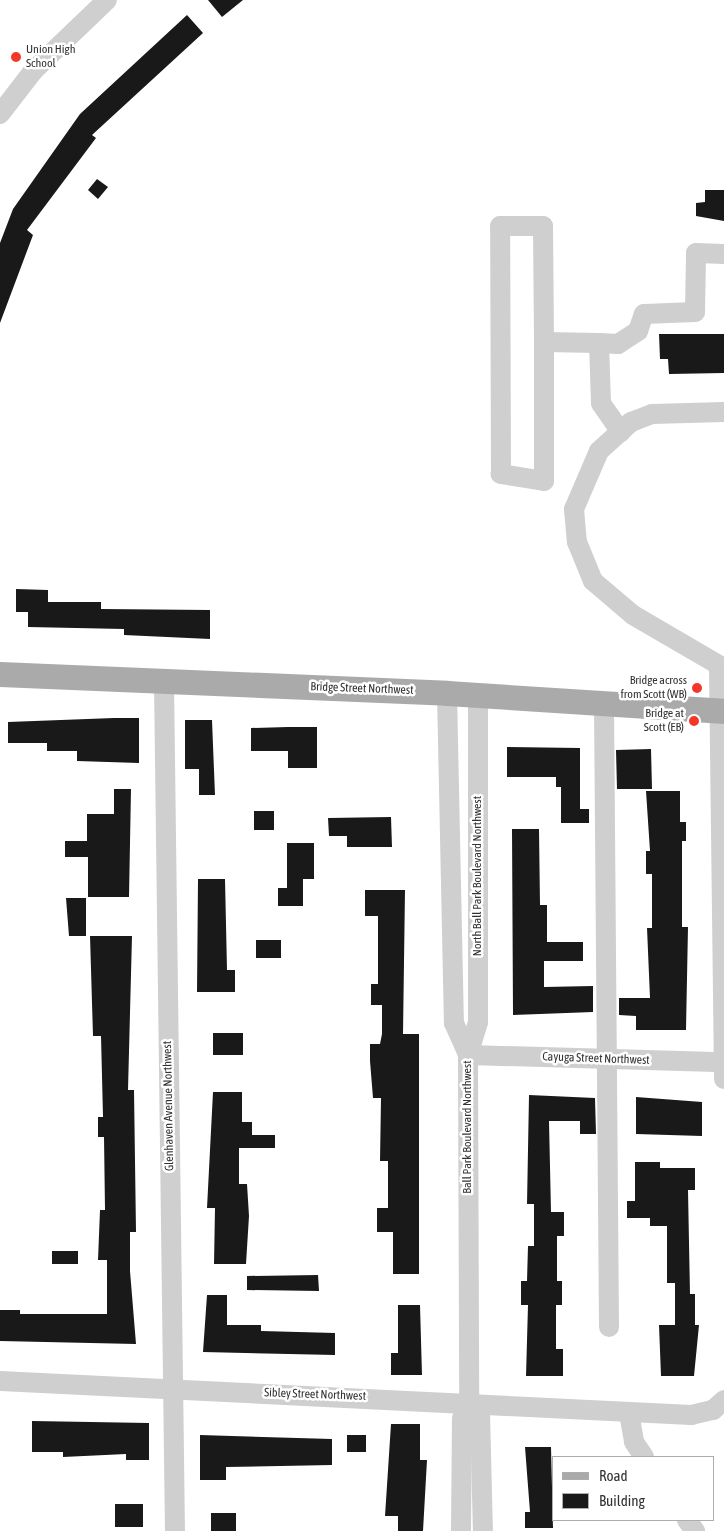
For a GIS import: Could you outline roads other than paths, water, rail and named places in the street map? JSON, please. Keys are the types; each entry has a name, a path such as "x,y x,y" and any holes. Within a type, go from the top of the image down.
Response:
{"main road":[{"name":"Bridge Street Northwest","path":"0,674 447,693 721,711"}],"street":[{"path":"0,114 34,70 107,0"},
{"path":"500,226 543,226 544,342 544,481 501,474 500,226"},
{"path":"544,342 618,344 638,331 644,314 695,312 696,253 724,254"},
{"path":"599,344 600,402 621,432"},
{"path":"724,412 652,414 621,432 599,451 574,509 577,542 593,581 633,615 721,668 724,1079"},
{"name":"Glenhaven Avenue Northwest","path":"164,682 175,1390 175,1531"},
{"name":"Ball Park Boulevard Northwest","path":"447,693 454,1023 468,1055 469,1401 480,1412 483,1531"},
{"name":"North Ball Park Boulevard Northwest","path":"468,1055 478,1022 478,695"},
{"path":"604,704 604,1059 609,1327"},
{"name":"Cayuga Street Northwest","path":"468,1055 724,1062"},
{"name":"Sibley Street Northwest","path":"0,1381 175,1390 469,1401 629,1413 691,1415 718,1405"},
{"path":"461,1531 462,1419 469,1401"},
{"path":"629,1413 634,1442 643,1456"}],"place":[{"name":"Union High School","path":"16,57"},
{"name":"Bridge across from Scott (WB)","path":"697,688"},
{"name":"Bridge at Scott (EB)","path":"694,721"}]}
